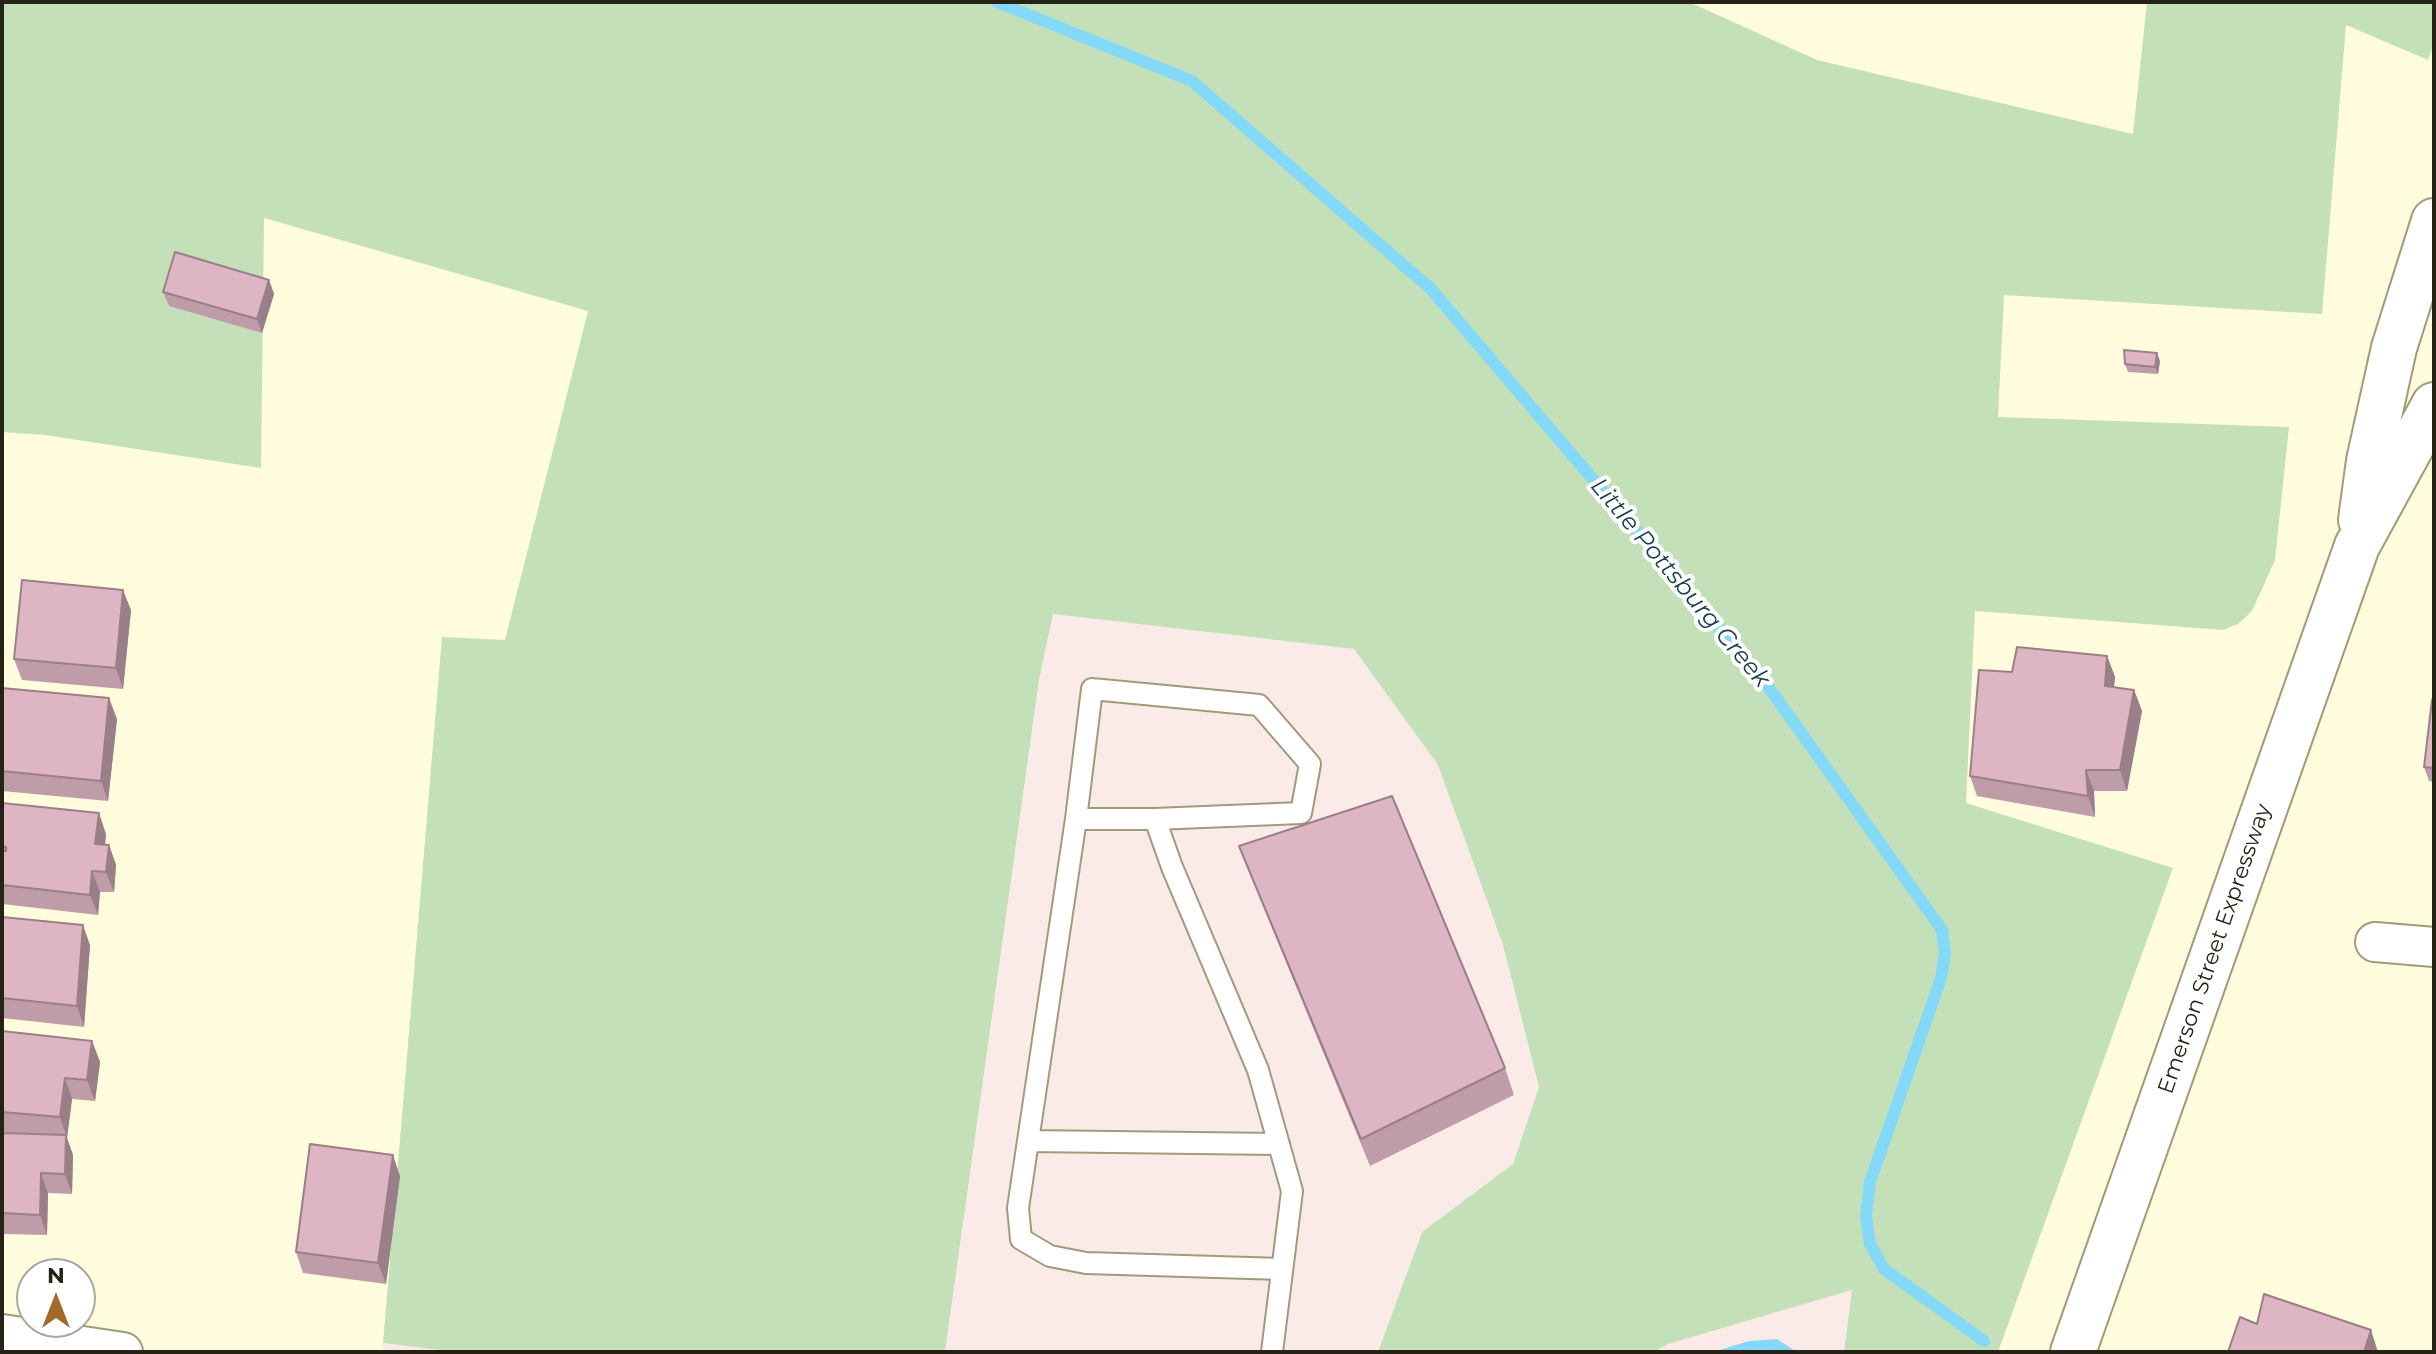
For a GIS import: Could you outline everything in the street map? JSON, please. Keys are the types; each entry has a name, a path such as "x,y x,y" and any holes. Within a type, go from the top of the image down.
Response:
{"highway":[{"name":"Emerson Street Expressway","path":"2357,546 2369,461 2394,348 2434,221"},
{"name":"Emerson Street Expressway","path":"2073,1352 2357,546 2434,405"}],"street":[{"path":"2375,942 2434,947"},
{"path":"2,1334 123,1352"}],"lane":[{"path":"1076,819 1301,813 1310,764 1259,705 1092,689 1076,819 1018,1208 1021,1239 1050,1256 1086,1263 1282,1269"},
{"path":"1155,819 1258,1070 1292,1191 1272,1352"},
{"path":"1028,1141 1279,1144"}],"shaded area":[{"path":"1053,614 1354,649 1438,765 1503,945 1539,1087 1513,1164 1422,1232 1378,1352 945,1352 1039,680"},
{"path":"1852,1290 1844,1352 1654,1352 1668,1344"},
{"path":"383,1343 456,1352 382,1352"}],"green space":[{"path":"2,2 1689,2 1817,60 2133,134 2147,2 2434,2 2434,44 2428,60 2346,25 2322,314 2004,295 1998,417 2289,427 2275,560 2252,611 2238,624 2223,630 1975,611 1966,803 2173,868 1998,1352 1844,1352 1852,1290 1668,1344 1654,1352 1378,1352 1422,1232 1513,1164 1539,1087 1503,945 1438,765 1354,649 1053,614 1039,680 945,1352 456,1352 383,1343 442,637 505,640 588,311 264,218 261,468 45,435 2,432"}],"water":[{"path":"1777,1339 1797,1352 1713,1352 1749,1341"}],"building":[{"path":"175,252 269,280 257,319 163,292"},
{"path":"2124,350 2157,353 2155,367 2125,364"},
{"path":"22,580 123,590 116,668 14,659"},
{"path":"2017,647 2107,656 2105,686 2134,690 2120,770 2086,770 2088,796 1970,776 1979,670 2012,672"},
{"path":"2,688 109,698 101,781 2,771"},
{"path":"2434,700 2434,768 2424,767"},
{"path":"1392,796 1505,1068 1361,1139 1239,846"},
{"path":"2,803 99,813 95,844 109,845 106,872 92,871 90,895 2,885 2,851 6,851 6,847 2,846"},
{"path":"2,917 83,925 77,1006 2,998"},
{"path":"2,1031 92,1041 87,1080 65,1078 60,1117 2,1112"},
{"path":"2,1133 66,1135 65,1174 41,1173 40,1215 2,1213"},
{"path":"310,1144 393,1155 378,1263 296,1252"},
{"path":"2264,1294 2371,1330 2364,1352 2228,1352 2240,1317 2257,1324"}],"waterway":[{"name":"Little Pottsburg Creek","path":"997,2 1192,81 1431,289 1762,678 1942,930 1945,954 1941,978 1870,1182 1866,1216 1870,1244 1884,1269 1984,1341"}]}
